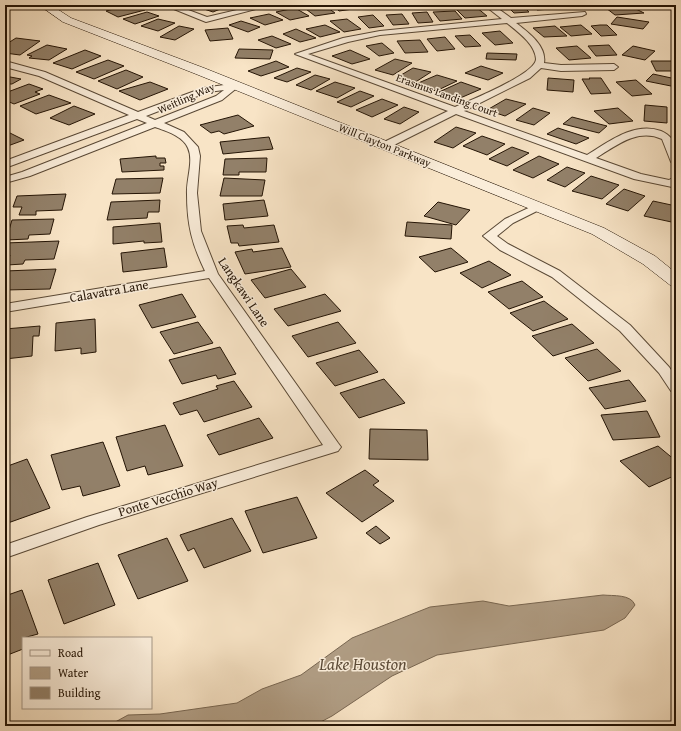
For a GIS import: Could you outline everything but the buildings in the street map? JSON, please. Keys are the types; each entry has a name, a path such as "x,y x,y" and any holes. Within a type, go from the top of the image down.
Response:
{"street":[{"name":"Will Clayton Parkway","path":"44,5 67,20 386,145 598,231 649,260 676,281"},
{"name":"Will Clayton Parkway","path":"61,5 85,26"},
{"path":"168,5 206,20 268,5"},
{"path":"386,145 527,76 539,65 539,50 529,38 488,5"},
{"path":"509,21 582,14"},
{"name":"Erasmus Landing Court","path":"509,21 380,33 346,40 299,54 650,180 672,184 676,180"},
{"name":"Langkawi Lane","path":"5,64 42,74 137,115 180,134 193,147 195,156 192,210 202,252 212,274 333,447"},
{"path":"539,65 561,68 614,67"},
{"name":"Weitling Way","path":"5,165 206,90 235,85"},
{"name":"Weitling Way","path":"5,180 26,174 157,124 219,98 235,85"},
{"path":"588,159 634,132 650,132 666,137 676,162"},
{"path":"537,207 509,221 490,236 504,247 556,274 625,328 664,370 676,388"},
{"name":"Calavatra Lane","path":"5,308 212,274"},
{"name":"Ponte Vecchio Way","path":"5,552 93,520 333,447"}],"water":[{"name":"Lake Houston","path":"603,595 626,597 633,601 635,605 625,618 604,630 437,655 392,676 332,716 313,726 108,726 128,715 160,714 237,703 262,689 301,675 352,638 430,607 483,601 509,606"}]}
